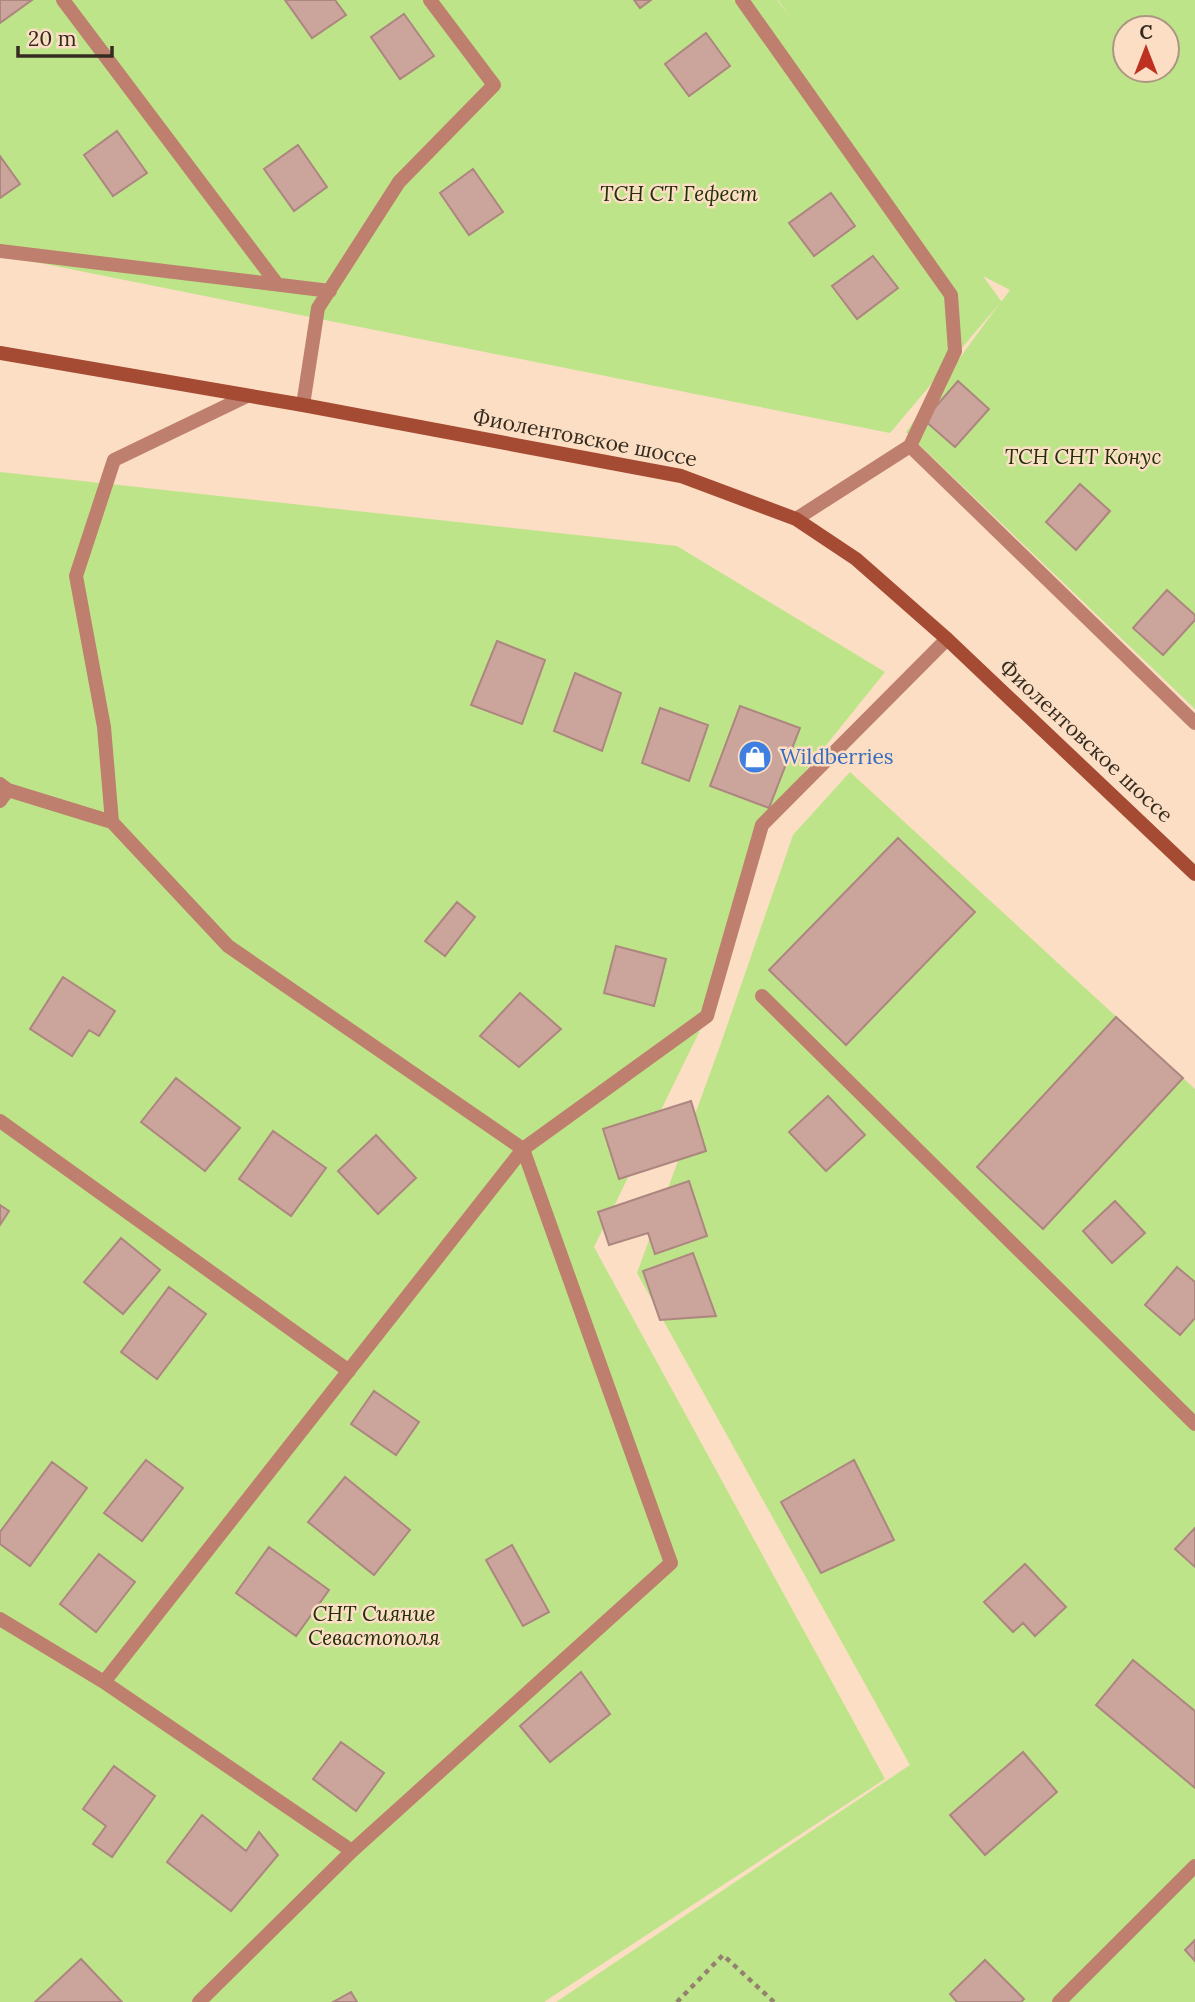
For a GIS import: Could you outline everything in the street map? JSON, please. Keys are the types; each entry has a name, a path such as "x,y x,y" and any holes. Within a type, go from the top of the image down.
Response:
{"main road":[{"name":"Фиолентовское шоссе","path":"0,353 303,405 681,476 796,519 856,559 947,639 1195,874"}],"lane":[{"path":"63,0 277,284"},
{"path":"303,405 318,309 399,182 494,85 430,0"},
{"path":"742,0 951,295 955,351 910,446 796,519"},
{"path":"0,251 330,290"},
{"path":"112,822 104,727 76,576 114,460 247,396"},
{"path":"910,446 1195,723"},
{"path":"104,1682 523,1149 707,1016 762,825 947,639"},
{"path":"3,791 112,822 229,946 523,1149 671,1563 352,1851 199,2002"},
{"path":"762,996 1195,1424"},
{"path":"0,1121 349,1371"},
{"path":"0,1619 104,1682 352,1851"},
{"path":"1059,2002 1195,1866"}],"path":[{"path":"677,2002 723,1955 774,2002"}],"green space":[{"name":"ТСН СТ Гефест","path":"0,0 777,0 790,17 778,0 1195,0 1195,709 906,432 999,304 890,433 0,255","holes":["983,276 1010,290 1001,301"]},
{"name":"СНТ Сияние Севастополя","path":"0,472 677,546 885,672 762,825 707,1016 594,1247 885,1779 544,2002 0,2002"},
{"path":"850,772 1195,1089 1195,2002 556,2002 910,1765 637,1273 793,835"}],"building":[{"path":"0,0 32,0 0,23"},
{"path":"285,0 335,0 346,15 312,38"},
{"path":"634,0 651,0 640,8"},
{"path":"404,14 434,56 400,79 371,37"},
{"path":"706,33 730,66 689,96 665,64"},
{"path":"117,131 147,173 113,196 84,155"},
{"path":"298,145 327,187 294,211 264,169"},
{"path":"0,156 20,184 0,198"},
{"path":"473,169 503,212 469,235 440,193"},
{"path":"831,193 855,226 814,256 789,223"},
{"path":"873,256 898,288 857,319 832,286"},
{"path":"958,381 989,409 955,447 924,420"},
{"path":"1080,484 1110,511 1076,550 1046,522"},
{"path":"1167,590 1195,615 1195,620 1163,655 1133,628"},
{"path":"497,641 545,660 522,724 471,705"},
{"path":"575,673 621,693 602,751 554,731"},
{"name":"Wildberries","path":"740,706 800,728 769,808 710,786"},
{"path":"660,708 708,725 689,781 642,763"},
{"path":"898,838 975,912 846,1045 769,970"},
{"path":"457,902 475,917 445,956 425,941"},
{"path":"616,946 666,959 654,1006 604,993"},
{"path":"63,977 115,1011 99,1036 89,1030 72,1056 30,1029"},
{"path":"520,993 561,1029 519,1067 480,1036"},
{"path":"1116,1017 1183,1078 1043,1229 977,1167"},
{"path":"176,1078 240,1128 205,1171 141,1122"},
{"path":"828,1096 865,1135 826,1171 789,1132"},
{"path":"691,1101 706,1151 619,1179 603,1129"},
{"path":"273,1131 326,1168 291,1216 239,1179"},
{"path":"376,1135 416,1178 378,1214 338,1171"},
{"path":"689,1181 707,1236 655,1254 648,1233 609,1245 598,1212"},
{"path":"1115,1201 1145,1233 1112,1263 1083,1231"},
{"path":"0,1205 9,1211 0,1225"},
{"path":"121,1238 160,1270 123,1314 84,1282"},
{"path":"693,1253 716,1316 660,1320 643,1271"},
{"path":"1177,1267 1195,1282 1195,1318 1180,1335 1145,1305"},
{"path":"169,1287 206,1314 157,1379 121,1352"},
{"path":"374,1391 419,1422 396,1455 351,1424"},
{"path":"146,1460 183,1488 142,1541 104,1513"},
{"path":"854,1460 894,1540 821,1573 781,1502"},
{"path":"52,1462 87,1488 30,1566 0,1544 0,1532"},
{"path":"345,1477 410,1530 374,1575 308,1522"},
{"path":"1195,1528 1195,1567 1175,1549"},
{"path":"512,1545 549,1612 523,1626 486,1560"},
{"path":"269,1547 329,1590 296,1636 236,1593"},
{"path":"99,1554 135,1582 96,1632 60,1604"},
{"path":"1025,1564 1066,1607 1035,1636 1023,1623 1013,1632 984,1602"},
{"path":"1133,1660 1195,1711 1195,1788 1096,1705"},
{"path":"581,1672 610,1714 550,1762 520,1726"},
{"path":"341,1742 384,1773 356,1811 313,1779"},
{"path":"1023,1752 1057,1792 985,1855 950,1815"},
{"path":"114,1766 155,1796 112,1857 93,1844 106,1826 83,1809"},
{"path":"202,1815 246,1851 259,1832 278,1855 231,1911 167,1862"},
{"path":"1195,1940 1195,1961 1185,1950"},
{"path":"81,1959 122,2002 35,2002"},
{"path":"985,1960 1024,1999 1021,2002 957,2002 950,1994"},
{"path":"351,1992 357,2002 333,2002"}],"place":[{"name":"Wildberries","path":"755,757"}],"park label":[{"name":"ТСН СНТ Конус","path":"1083,457"}]}
